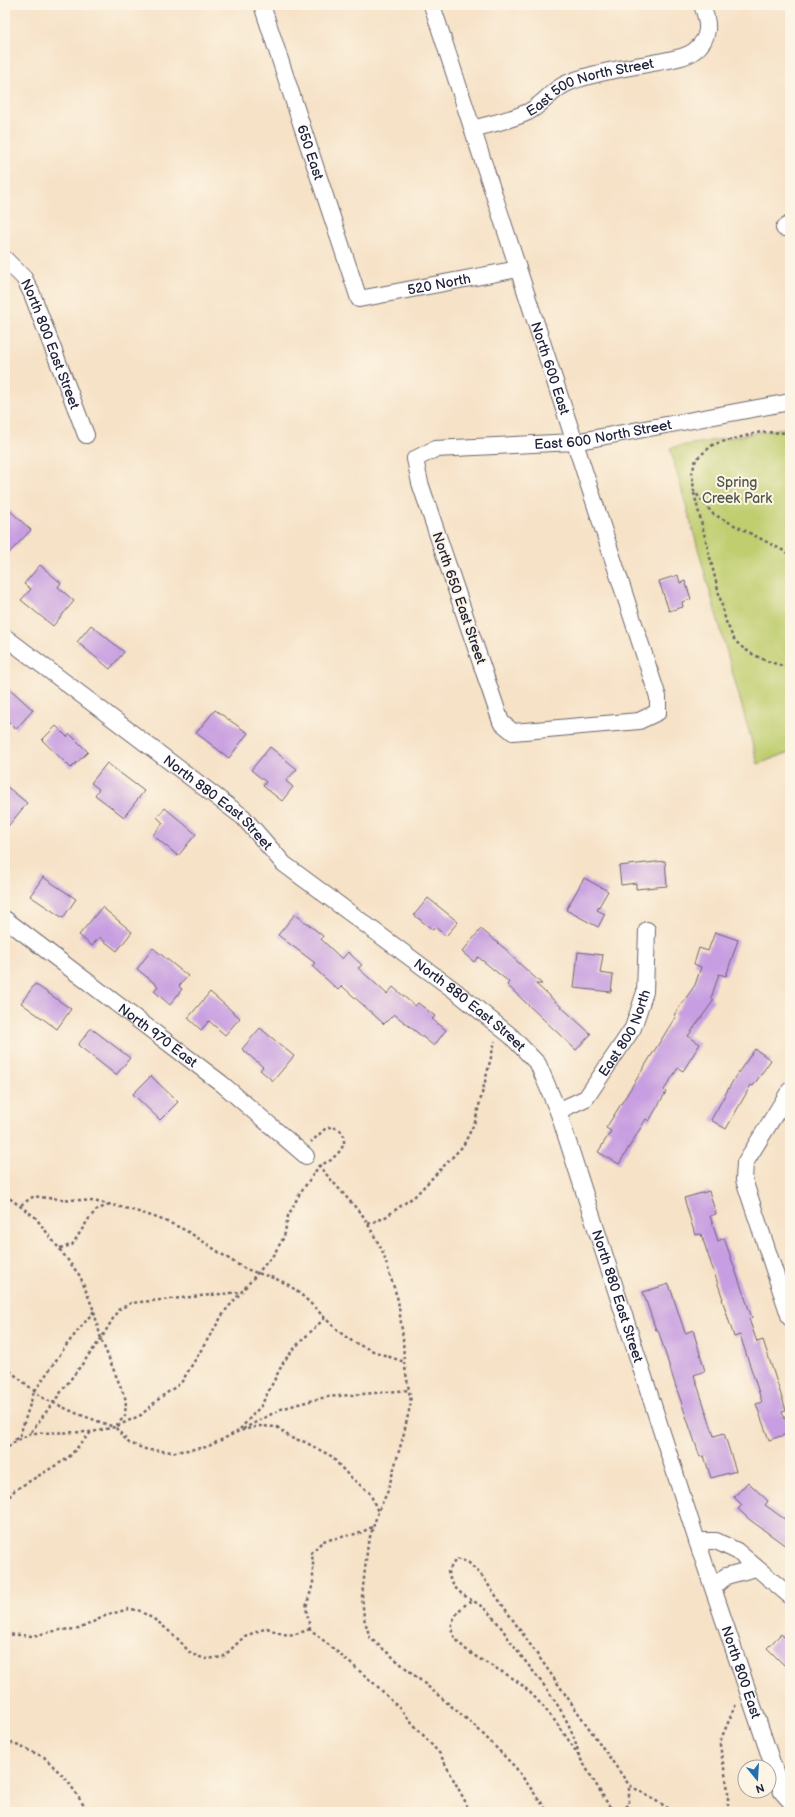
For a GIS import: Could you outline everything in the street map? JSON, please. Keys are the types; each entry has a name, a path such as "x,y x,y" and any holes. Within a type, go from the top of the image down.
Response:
{"street":[{"name":"650 East","path":"262,5 359,299"},
{"name":"North 600 East","path":"432,5 658,697 658,712 639,721 513,732"},
{"name":"East 500 North Street","path":"472,129 528,112 540,104 551,93 569,82 613,70 671,59 693,52 705,41 708,28 702,5"},
{"name":"North 800 East Street","path":"5,259 24,278 32,294 86,434"},
{"name":"520 North","path":"359,299 518,269"},
{"name":"East 600 North Street","path":"415,459 435,450 574,442 790,402"},
{"name":"North 650 East Street","path":"415,459 420,483 501,722 513,732"},
{"name":"North 880 East Street","path":"5,637 243,817 284,864 454,990 511,1036 538,1064 558,1111 697,1542"},
{"name":"North 970 East","path":"5,919 221,1083 304,1154"},
{"name":"East 800 North","path":"558,1111 586,1098 633,1028 645,992 647,930"},
{"path":"790,1090 744,1163 744,1180 790,1318"},
{"path":"697,1542 716,1541 737,1551 790,1596"},
{"name":"North 800 East","path":"697,1542 714,1587 782,1792 790,1800"},
{"path":"714,1587 726,1576 756,1568"}],"path":[{"path":"790,433 761,432 714,444 696,459 692,473 694,491 726,622 734,639 751,653 776,664 790,668"},
{"path":"694,491 713,514 790,554"},
{"path":"368,1224 384,1218 415,1196 463,1146 475,1122 498,1025"},
{"path":"31,1433 92,1432 115,1427 141,1415 161,1397 181,1383 225,1311 274,1254 284,1237 288,1216 299,1195 319,1166 332,1160 340,1151 344,1144 344,1136 340,1130 334,1126 326,1128 304,1154 319,1166 368,1224 382,1250 398,1300 403,1338 404,1362 411,1402 387,1494 378,1512 368,1543 362,1596 364,1618 370,1638 474,1726 516,1768 548,1812"},
{"path":"5,1195 21,1205 35,1217 80,1276 94,1311 101,1339 126,1400 125,1416 115,1427"},
{"path":"21,1205 34,1196 52,1200 61,1199 111,1204 182,1228 243,1267 258,1274 275,1277 290,1286 326,1317 341,1333 361,1346 404,1362"},
{"path":"60,1248 72,1245 90,1218 98,1209 111,1204"},
{"path":"12,1444 31,1433 101,1339 118,1310 131,1303 242,1292"},
{"path":"5,1452 20,1435 34,1392 68,1343 94,1311"},
{"path":"239,1431 261,1406 284,1361 299,1343 326,1317"},
{"path":"5,1367 34,1392 78,1414 115,1427 129,1444 148,1450 175,1452 207,1447 282,1409 302,1403 326,1397 409,1390"},
{"path":"239,1431 260,1426 277,1427 291,1438 320,1448 331,1456 350,1477 370,1493 378,1512"},
{"path":"6,1498 15,1490 68,1458 92,1432"},
{"path":"373,1527 360,1533 322,1541 311,1553 313,1560 314,1584 306,1607 310,1629 376,1685 440,1754 466,1803 467,1812"},
{"path":"579,1756 569,1725 554,1700 489,1613 456,1590 450,1581 448,1572 456,1559 468,1562 482,1576 629,1785 675,1812"},
{"path":"472,1601 465,1604 457,1613 452,1624 453,1635 477,1658 522,1685 565,1733 614,1812 628,1805 629,1785"},
{"path":"5,1634 33,1636 59,1630 79,1629 107,1615 129,1609 138,1610 157,1621 176,1637 191,1654 206,1659 223,1658 245,1636 267,1628 284,1635 296,1635 310,1629"},
{"path":"728,1812 728,1790 721,1752 722,1739 736,1703 749,1694"},
{"path":"5,1740 44,1757 68,1782 88,1812"}],"green space":[{"name":"Spring Creek Park","path":"790,427 790,752 758,764 670,448"}],"building":[{"path":"5,506 31,530 5,557"},
{"path":"40,565 61,583 58,587 74,601 53,626 21,600 31,589 24,584"},
{"path":"678,575 680,583 685,581 691,599 682,602 683,607 669,611 659,581"},
{"path":"91,625 124,652 110,669 77,642"},
{"path":"10,689 33,710 16,729 5,718 5,694"},
{"path":"215,710 248,733 229,758 196,733"},
{"path":"56,726 67,737 70,734 88,752 71,768 42,740"},
{"path":"270,747 297,769 286,781 293,787 282,801 263,786 266,782 251,770"},
{"path":"107,763 144,791 124,817 95,795 99,789 91,783"},
{"path":"5,785 27,803 5,830"},
{"path":"165,808 196,834 178,856 153,835 163,823 157,817"},
{"path":"665,861 667,886 636,889 636,883 621,885 619,866"},
{"path":"43,877 76,899 63,918 30,896"},
{"path":"584,878 608,891 597,910 605,914 598,927 566,910"},
{"path":"428,898 458,922 446,936 435,927 433,930 414,915"},
{"path":"102,907 132,932 117,951 99,937 92,946 79,935"},
{"path":"295,914 323,936 321,939 342,959 348,952 362,965 358,968 387,994 393,987 415,1006 418,1003 435,1016 432,1019 446,1030 434,1046 394,1014 384,1024 342,986 338,990 312,966 315,963 278,935"},
{"path":"481,929 509,952 508,953 542,984 536,984 591,1034 576,1050 507,985 509,982 478,957 474,962 462,952"},
{"path":"715,932 738,940 726,976 719,974 711,998 714,1000 688,1036 700,1044 683,1071 678,1068 664,1090 666,1092 649,1121 646,1119 619,1164 598,1152 611,1131 606,1128 676,1016 674,1015 695,985 701,967 694,964 699,948 708,951"},
{"path":"153,948 188,976 179,986 182,989 170,1005 154,991 158,986 137,969"},
{"path":"578,952 603,955 600,973 613,975 611,992 574,988"},
{"path":"35,984 71,1009 57,1029 21,1003"},
{"path":"210,992 240,1018 225,1035 209,1021 201,1030 188,1018"},
{"path":"91,1028 130,1058 116,1075 78,1045"},
{"path":"260,1028 294,1056 273,1081 260,1070 263,1067 242,1049"},
{"path":"755,1049 771,1060 753,1086 751,1085 726,1129 711,1120 735,1077"},
{"path":"151,1076 178,1102 160,1120 133,1094"},
{"path":"709,1191 716,1214 710,1216 718,1241 724,1238 752,1318 749,1319 757,1342 763,1340 786,1410 782,1411 790,1433 769,1440 756,1404 762,1402 740,1335 734,1337 701,1234 695,1235 684,1198"},
{"path":"669,1284 685,1333 693,1330 705,1371 694,1375 714,1436 724,1433 736,1471 711,1478 704,1456 700,1457 658,1330 656,1330 643,1292"},
{"path":"748,1482 768,1501 765,1505 790,1523 790,1549 750,1520 738,1509 742,1505 734,1497"},
{"path":"781,1634 790,1643 790,1671 767,1648"}]}
